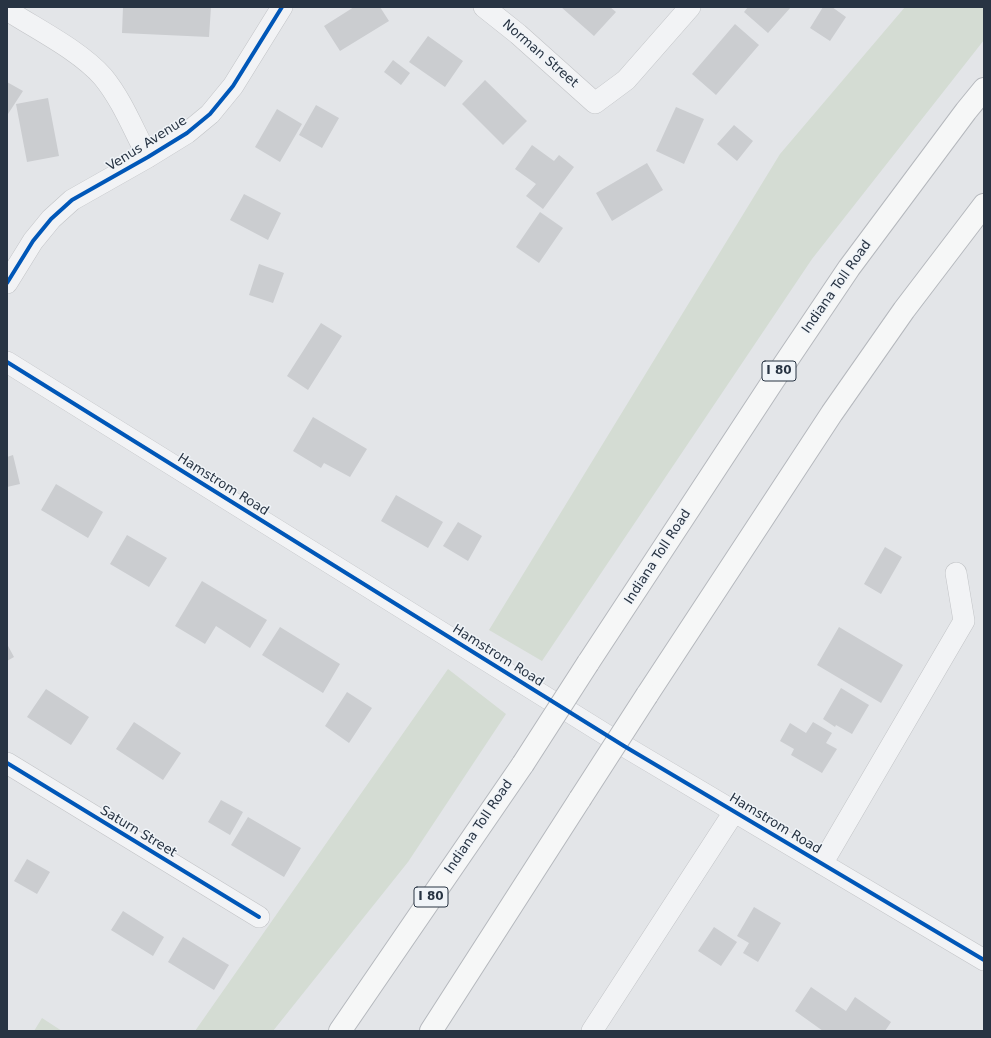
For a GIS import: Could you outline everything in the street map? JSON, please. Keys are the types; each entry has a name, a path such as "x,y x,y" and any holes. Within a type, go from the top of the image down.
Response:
{"highway":[{"name":"Indiana Toll Road","path":"340,1031 523,764 773,381 845,274 984,89"},
{"path":"431,1031 580,798 832,413 904,310 984,205"}],"street":[{"name":"Venus Avenue","path":"7,282 33,241 51,219 72,200 187,133 210,114 233,86 282,7"},
{"name":"Norman Street","path":"484,7 518,34 595,103 626,80 690,7"},
{"path":"7,10 78,54 103,77 119,101 148,157"},
{"name":"Hamstrom Road","path":"7,362 624,746 984,960"},
{"path":"822,864 964,622 956,573"},
{"name":"Saturn Street","path":"7,763 259,917"},
{"path":"592,1031 734,812"}],"shaded area":[{"path":"905,7 984,7 984,40 812,259 542,661 489,630 780,154"},
{"path":"448,669 506,714 408,862 273,1031 195,1031"},
{"path":"42,1018 62,1031 34,1031"}],"building":[{"path":"123,7 211,7 209,37 122,33"},
{"path":"354,7 380,7 389,21 340,51 324,26"},
{"path":"561,7 610,7 616,12 594,36"},
{"path":"748,7 791,7 768,33 744,12"},
{"path":"823,7 832,7 846,17 830,41 810,28"},
{"path":"735,24 759,45 716,95 692,74"},
{"path":"428,36 463,61 445,87 409,62"},
{"path":"393,60 410,73 401,85 384,72"},
{"path":"485,80 527,121 503,145 462,104"},
{"path":"7,82 23,91 8,114 7,113"},
{"path":"48,98 59,156 27,162 16,104"},
{"path":"316,105 339,118 322,148 299,135"},
{"path":"676,107 704,119 684,164 656,151"},
{"path":"277,109 302,124 280,162 255,147"},
{"path":"734,125 753,141 737,161 717,144"},
{"path":"532,145 554,161 559,155 574,167 543,209 526,196 536,184 515,169"},
{"path":"647,163 663,190 612,221 596,193"},
{"path":"244,194 281,213 268,240 230,220"},
{"path":"540,212 563,228 539,263 516,247"},
{"path":"259,264 284,273 273,303 249,295"},
{"path":"321,323 342,336 308,390 287,376"},
{"path":"313,417 367,449 350,477 324,463 321,468 293,451"},
{"path":"13,455 20,484 7,487 7,457"},
{"path":"56,484 103,512 88,538 41,510"},
{"path":"396,495 443,522 428,548 381,521"},
{"path":"458,522 482,536 468,561 443,546"},
{"path":"127,535 167,558 149,587 110,564"},
{"path":"885,547 902,557 881,594 864,584"},
{"path":"202,581 267,620 250,648 216,626 205,644 175,626"},
{"path":"280,627 340,664 323,693 262,655"},
{"path":"839,627 903,665 881,703 817,665"},
{"path":"7,644 14,657 7,661"},
{"path":"841,688 869,705 852,734 836,725 835,727 823,719"},
{"path":"46,689 89,717 71,745 27,717"},
{"path":"347,692 372,708 349,743 325,726"},
{"path":"134,722 181,753 163,780 116,749"},
{"path":"813,722 832,733 826,743 837,749 822,773 791,755 794,749 780,741 790,723 806,733"},
{"path":"221,800 243,812 230,835 208,822"},
{"path":"248,817 301,848 284,877 231,845"},
{"path":"27,859 50,872 37,894 14,881"},
{"path":"754,907 781,923 758,962 743,953 749,943 737,936"},
{"path":"123,911 164,937 153,956 111,930"},
{"path":"714,927 737,942 721,966 698,951"},
{"path":"183,937 229,965 214,990 168,962"},
{"path":"811,987 846,1011 855,997 891,1022 885,1031 823,1031 795,1011"}],"cycle path":[{"path":"7,283 33,241 51,219 72,200 187,133 210,114 233,86 282,7"},
{"path":"7,362 624,746 984,960"},
{"path":"7,763 259,917"}]}
